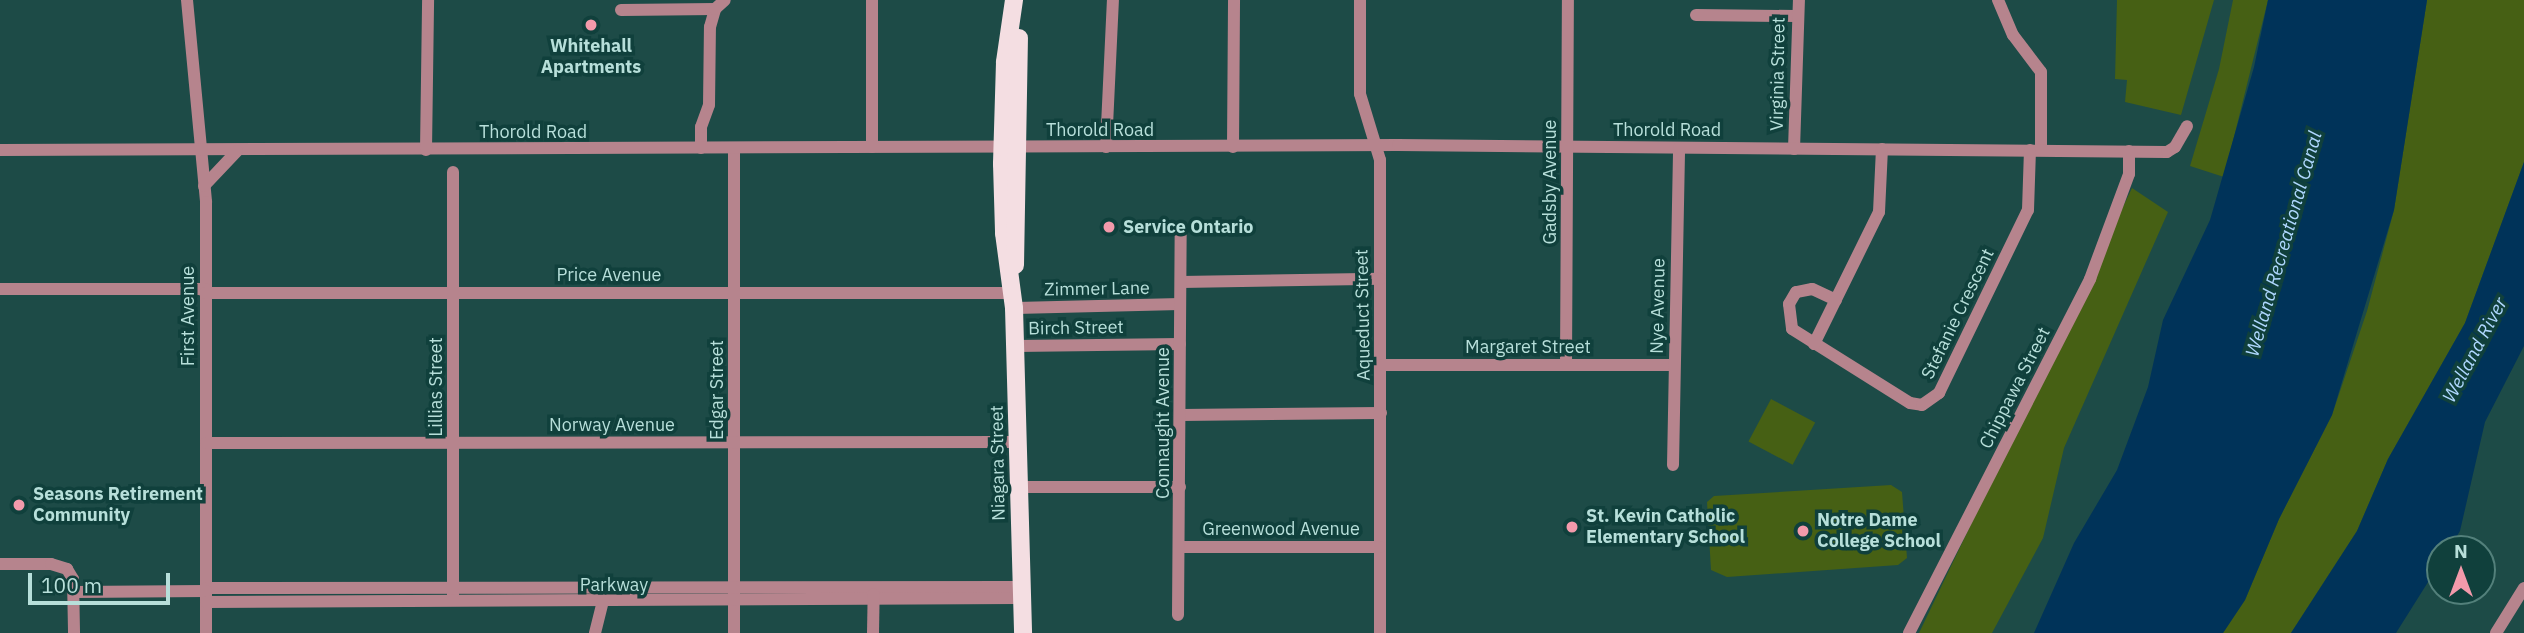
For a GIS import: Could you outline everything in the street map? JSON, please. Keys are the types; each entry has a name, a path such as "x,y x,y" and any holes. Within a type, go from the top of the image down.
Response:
{"main road":[{"name":"Niagara Street","path":"1014,0 1008,28 1010,147 1018,234 1013,300 1023,633"},
{"name":"Niagara Street","path":"1010,147 1020,0"}],"street":[{"name":"First Avenue","path":"187,0 204,186 206,633"},
{"path":"426,150 428,0"},
{"path":"701,148 701,127 709,105 710,27 715,9 725,0"},
{"path":"872,0 872,147"},
{"path":"1106,147 1113,0"},
{"path":"1233,147 1234,0"},
{"name":"Aqueduct Street","path":"1360,0 1360,94 1380,160 1380,633"},
{"name":"Gadsby Avenue","path":"1566,365 1569,0"},
{"name":"Virginia Street","path":"1794,149 1795,16 1799,0"},
{"path":"1998,0 2013,35 2041,72 2036,150"},
{"path":"621,10 715,9"},
{"path":"1696,15 1795,16"},
{"name":"Thorold Road","path":"0,150 1374,145 2171,151 2187,126"},
{"name":"Edgar Street","path":"734,148 734,633"},
{"name":"Nye Avenue","path":"1673,465 1678,148"},
{"path":"1814,344 1879,212 1882,149"},
{"name":"Stefanie Crescent","path":"1836,300 1805,288 1793,294 1789,323 1796,334 1910,404 1922,405 1940,393 2028,210 2036,150"},
{"path":"204,186 237,151"},
{"name":"Chippawa Street","path":"1909,633 2090,279 2129,174 2129,151"},
{"name":"Lillias Street","path":"453,172 453,602"},
{"name":"Connaught Avenue","path":"1178,615 1181,547 1181,230"},
{"path":"1181,282 1380,279"},
{"name":"Price Avenue","path":"0,289 734,293 1013,300"},
{"name":"Zimmer Lane","path":"1013,300 1180,304"},
{"name":"Birch Street","path":"1015,346 1180,344"},
{"name":"Margaret Street","path":"1382,365 1674,365"},
{"path":"1181,415 1381,414"},
{"name":"Norway Avenue","path":"206,443 1019,442"},
{"path":"1020,487 1180,487"},
{"name":"Greenwood Avenue","path":"1181,547 1380,547"},
{"path":"0,564 64,567 73,576 74,633"},
{"path":"335,587 336,603"},
{"name":"Parkway","path":"206,594 335,587 874,587 1022,593"},
{"path":"595,633 604,602 604,587"},
{"path":"873,633 874,587"},
{"path":"2496,633 2524,588"},
{"name":"Parkway","path":"74,592 206,594 336,603 873,602 1022,593"}],"green space":[{"path":"2117,0 2214,0 2181,115 2125,102 2127,80 2115,79"},
{"path":"2233,0 2268,0 2224,177 2190,166 2219,69"},
{"path":"2427,0 2524,0 2524,162 2465,323 2388,459 2357,531 2291,633 2223,633 2245,600 2279,519 2332,415 2367,311 2394,210"},
{"path":"2132,188 2168,212 2064,448 2043,538 1992,633 1919,633"},
{"path":"1771,399 1815,422 1793,465 1748,441"},
{"path":"1891,485 1902,492 1907,558 1898,565 1727,577 1711,570 1707,502 1714,496"}],"water":[{"name":"Welland Recreational Canal","path":"2268,0 2427,0 2394,210 2332,415 2279,519 2245,600 2223,633 2034,633 2074,543 2117,470 2148,387 2163,320 2210,220 2254,67"},
{"name":"Welland River","path":"2524,162 2524,346 2485,422 2460,531 2458,535 2426,535 2426,585 2396,633 2291,633 2357,531 2388,459 2465,323"}],"place":[{"name":"Whitehall Apartments","path":"591,25"},
{"name":"Service Ontario","path":"1109,227"},
{"name":"Seasons Retirement Community","path":"19,505"},
{"name":"St. Kevin Catholic Elementary School","path":"1572,527"},
{"name":"Notre Dame College School","path":"1803,531"}]}
